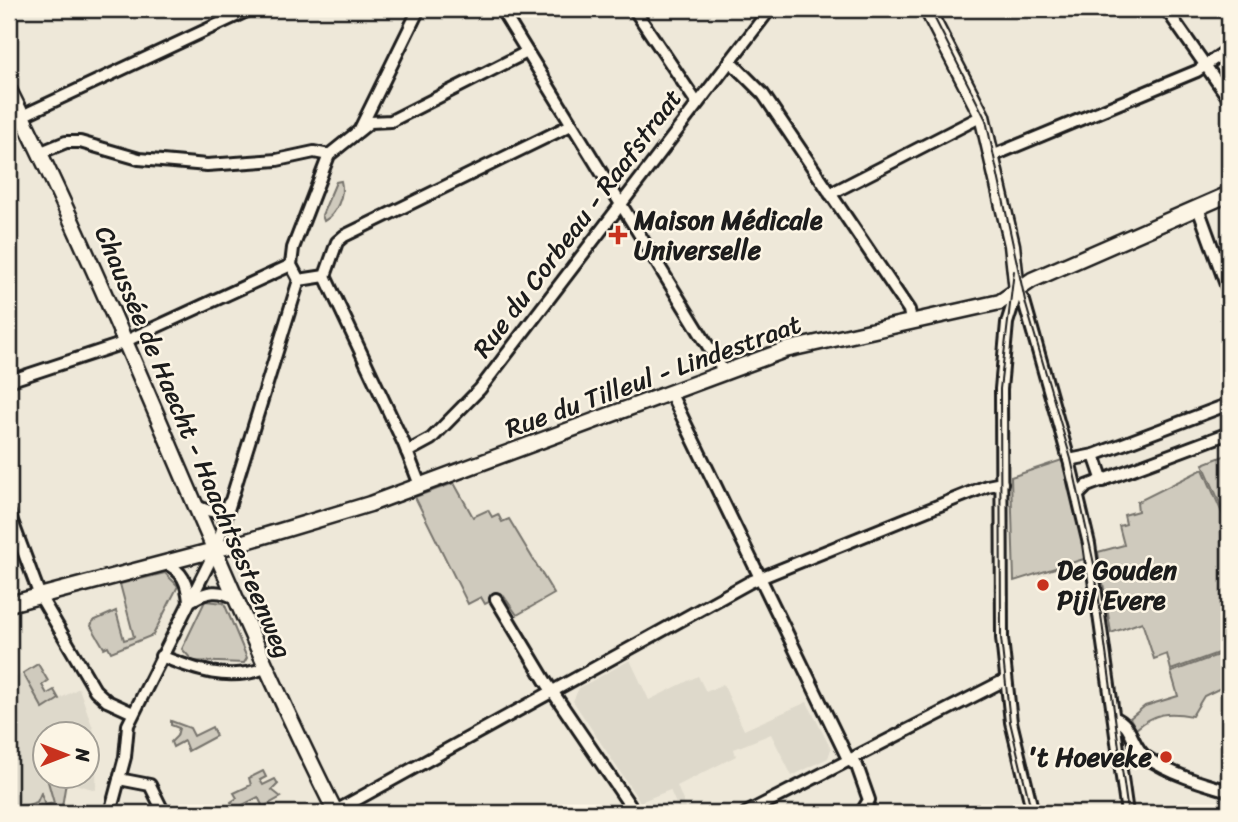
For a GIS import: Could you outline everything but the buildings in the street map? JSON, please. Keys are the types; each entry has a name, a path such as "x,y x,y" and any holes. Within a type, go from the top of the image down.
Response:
{"street":[{"path":"15,118 251,9"},
{"path":"358,133 418,9"},
{"path":"501,9 724,372"},
{"path":"634,9 697,103"},
{"name":"Rue du Corbeau - Raafstraat","path":"407,452 431,439 480,389 770,9"},
{"path":"1167,9 1229,99"},
{"path":"931,10 982,116 1014,257 1017,291 1009,310 1000,408 1005,680 1015,739 1033,813"},
{"path":"992,156 1206,65 1229,49"},
{"path":"299,279 290,265 293,248 329,155 370,122 391,121 527,52"},
{"path":"730,61 763,94 909,310 912,321"},
{"name":"Chaussée de Haecht - Haachtsesteenweg","path":"9,90 15,118 39,153 127,341 265,668 336,812"},
{"path":"830,194 982,116"},
{"path":"420,485 325,276 332,253 337,242 344,236 571,125"},
{"path":"39,153 66,142 80,142 139,159 207,165 278,160 314,152 329,155"},
{"name":"Rue du Tilleul - Lindestraat","path":"9,604 216,549 370,504 785,350 1000,302 1032,280 1229,194"},
{"path":"1198,208 1229,293"},
{"path":"9,381 127,341 290,265"},
{"path":"299,279 325,276"},
{"path":"110,813 128,725 216,549 299,279"},
{"path":"1017,291 1024,301 1069,460 1093,565 1127,813"},
{"path":"671,394 848,759 857,766 869,800 861,813"},
{"path":"1069,460 1094,455 1229,404"},
{"path":"1078,495 1087,486 1229,433"},
{"path":"1094,455 1103,481"},
{"path":"336,812 759,578 987,486 1002,483"},
{"path":"198,507 215,512 225,509 229,503"},
{"path":"9,513 40,596 95,690 107,701 133,713"},
{"path":"165,563 175,568 185,580 189,601"},
{"path":"189,601 205,592 226,593 235,598"},
{"path":"496,598 553,691 635,813"},
{"path":"161,656 206,673 250,673 265,668"},
{"path":"746,813 1005,680"},
{"path":"1115,718 1125,724 1147,758 1189,779 1229,791"},
{"path":"119,779 150,785 164,813"}],"shaded area":[{"path":"341,181 342,192 338,204 324,221 322,215 336,182"},
{"path":"1229,454 1229,524 1203,464"},
{"path":"1065,459 1087,558 1014,581 1011,477"},
{"path":"1203,469 1229,529 1229,649 1171,670 1167,654 1154,659 1142,622 1111,633 1098,552 1124,545 1119,526 1126,524 1124,515 1138,511 1137,502"},
{"path":"454,483 473,517 488,510 492,517 498,514 502,522 509,519 554,594 517,615 503,595 485,604 481,597 468,604 415,497"},
{"path":"165,573 178,586 153,635 111,652 108,646 104,648 91,626 93,621 116,611 124,640 134,637 120,584"},
{"path":"205,601 224,603 247,658 244,663 193,661 182,649"},
{"path":"1229,651 1229,684 1204,696 1192,716 1162,715 1136,729 1130,718 1145,706 1178,696 1171,672"},
{"path":"630,660 649,700 698,676 706,692 723,684 744,730 807,702 831,749 828,758 792,776 771,734 734,749 736,756 677,786 688,813 680,813 670,790 640,802 573,701 579,688"},
{"path":"38,664 48,681 42,685 47,694 54,690 59,699 43,709 23,673"},
{"path":"23,673 43,708 79,688 90,720 32,720 32,790 54,790 58,806 38,813 9,813 9,682"},
{"path":"171,721 190,728 194,736 212,727 216,736 188,751 184,741 173,747 171,742 177,736 179,728 171,725"},
{"path":"263,771 266,777 260,780 263,785 275,779 278,784 272,790 281,797 263,807 258,797 235,809 237,813 218,813 232,805 231,802 237,798 234,793 251,785 249,778"},
{"path":"50,790 65,790 62,807 51,809 52,813 12,813 12,810 37,802 41,793 45,805 54,803"}],"tram line":[{"path":"930,9 986,120 1026,305 1071,459 1094,564 1128,813"},
{"path":"1014,271 1000,389 1001,638 1010,722 1032,813"}],"place":[{"name":"Maison Médicale Universelle","path":"618,235"},
{"name":"De Gouden Pijl Evere","path":"1043,585"},
{"name":"'t Hoeveke","path":"1166,757"}]}
